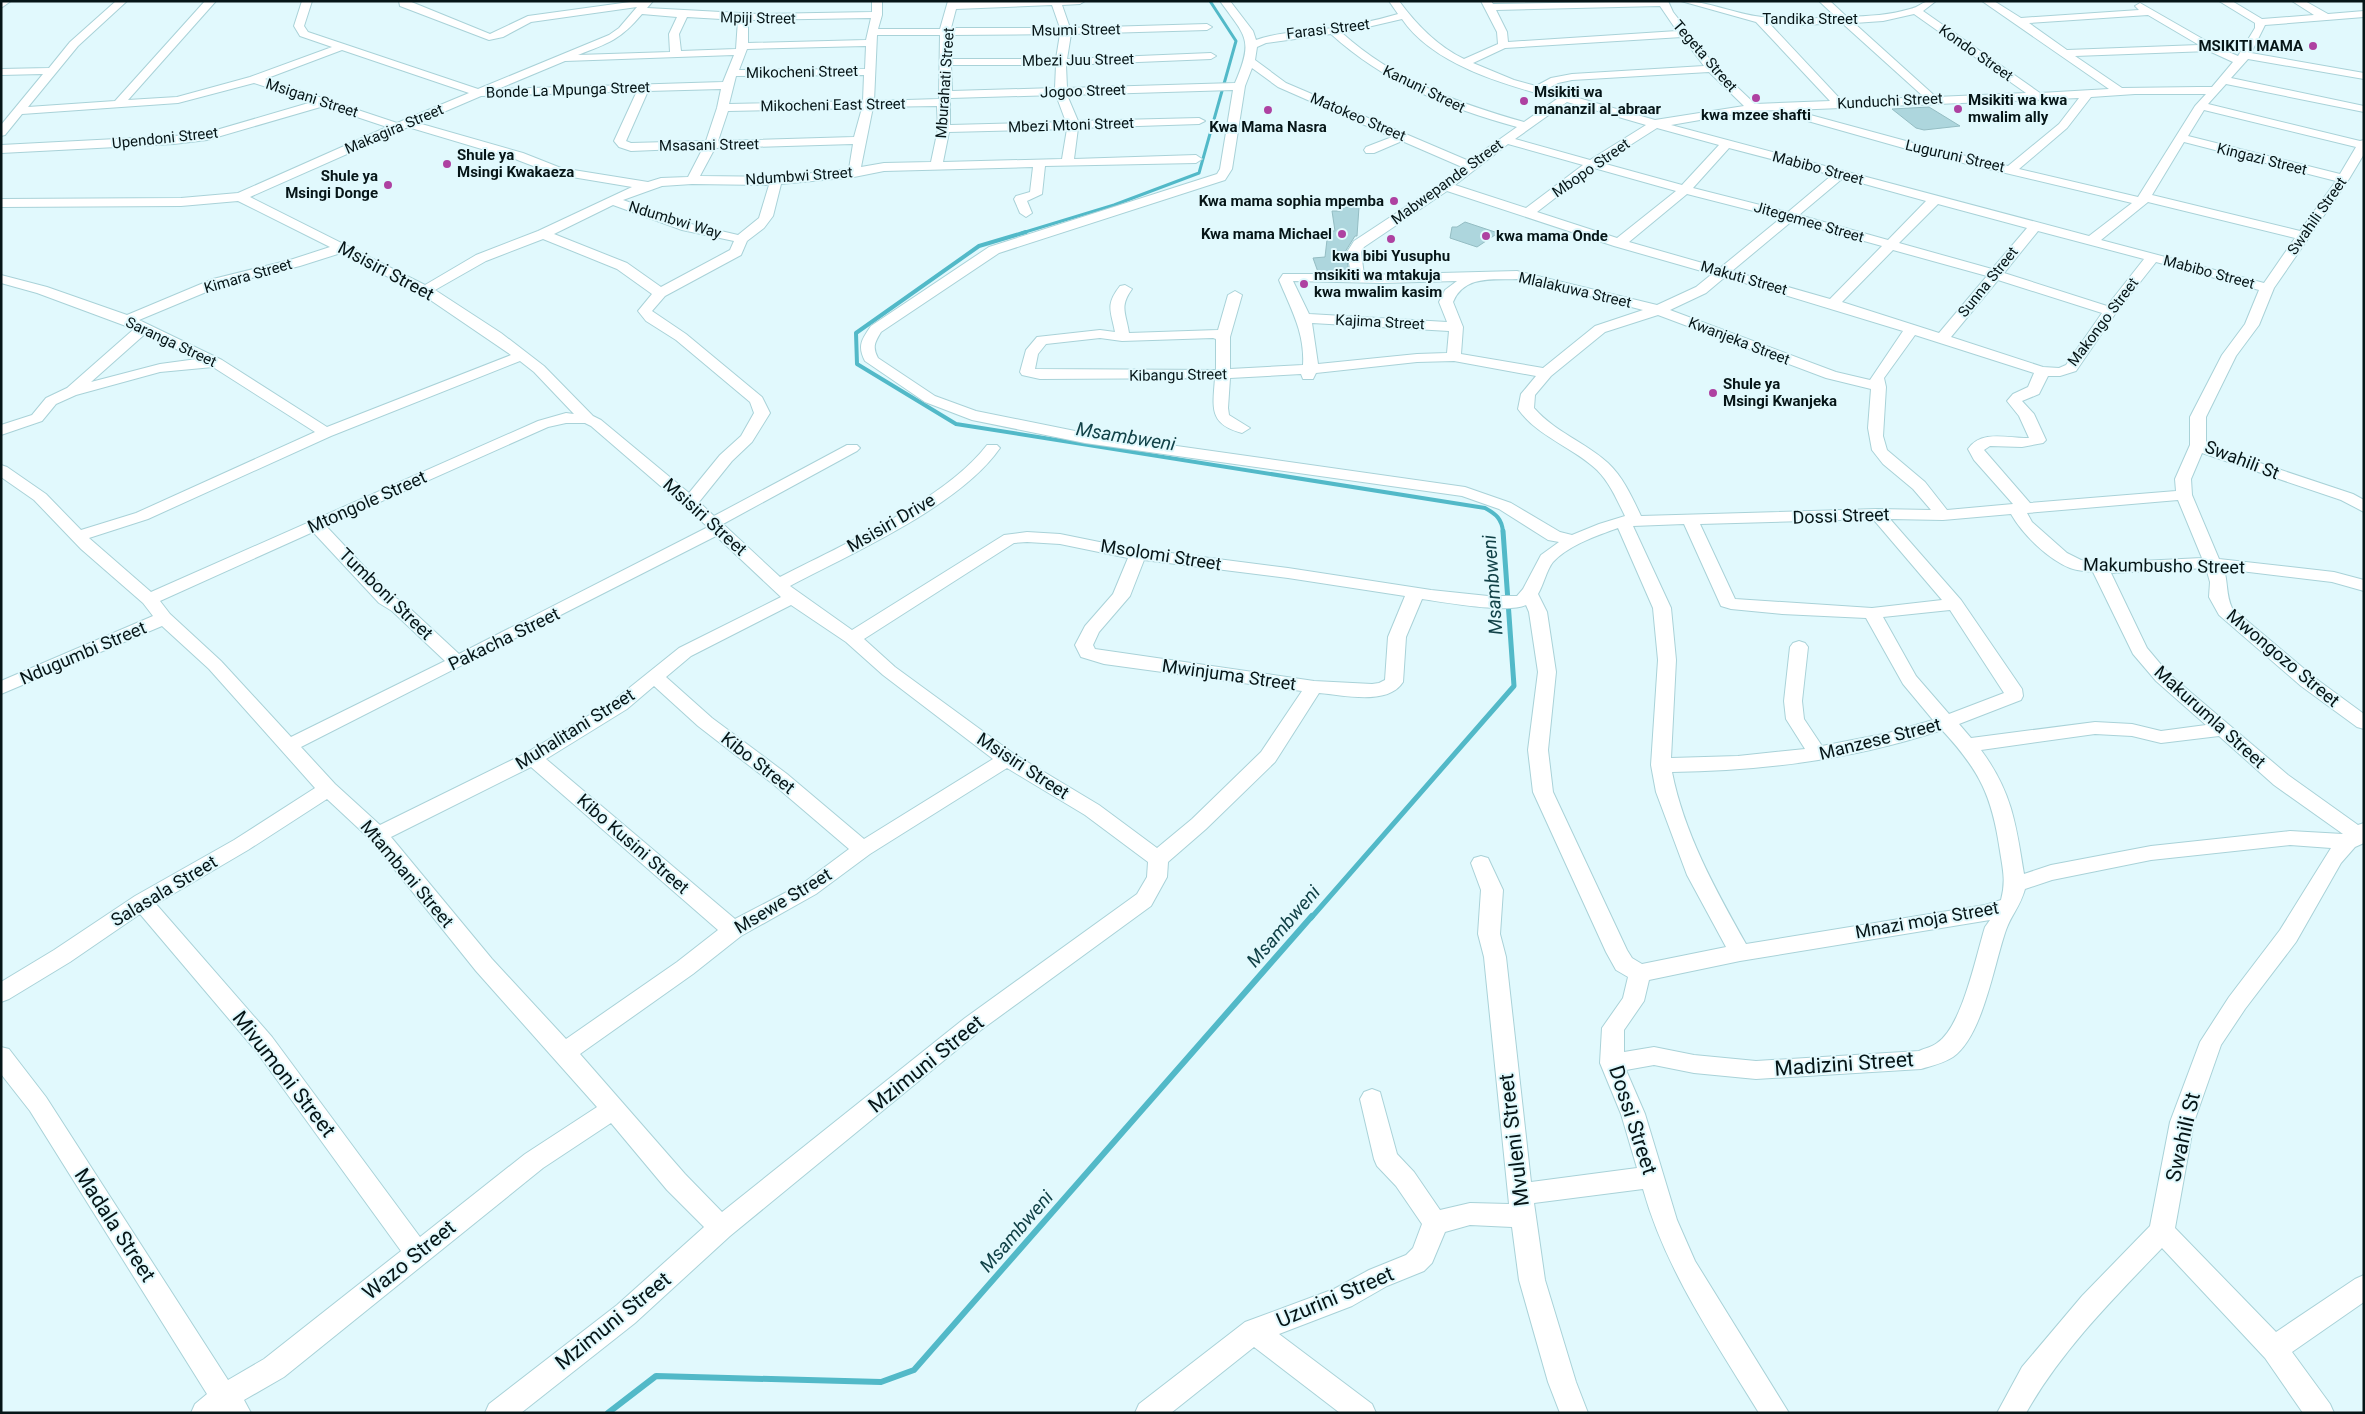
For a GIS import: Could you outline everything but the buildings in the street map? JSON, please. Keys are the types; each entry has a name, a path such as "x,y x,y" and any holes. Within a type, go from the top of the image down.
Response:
{"main road":[{"path":"1,4 4,1"}],"street":[{"path":"1,133 21,111 74,44 122,1"},
{"path":"118,105 211,1"},
{"name":"Bonde La Mpunga Street","path":"307,1 299,26 304,34 479,93 727,85"},
{"name":"Mpiji Street","path":"404,1 404,4 436,18 489,37 498,35 528,19 644,5 683,14 743,19 799,19 877,15"},
{"path":"854,172 858,140 868,104 872,38 877,15 877,1"},
{"path":"953,4 1080,1"},
{"path":"1225,1 1248,31 1252,45 1250,61 1230,86 1226,169 1221,177 994,250 876,329 867,344 867,351 872,361 930,399 972,415 1085,438 1238,458 1465,492 1505,506 1554,536 1574,541"},
{"name":"Mabibo Street","path":"1394,1 1410,24 1437,48 1464,63 1535,90 2267,288"},
{"name":"Tandika Street","path":"1686,1 1760,20 1781,22 1846,21 1883,18 1916,11 1931,1"},
{"path":"1824,1 1932,99"},
{"path":"1987,1 2020,21 2062,53 2118,90"},
{"path":"2133,1 2211,48 2242,58 2364,76"},
{"path":"2224,1 2260,22 2364,14"},
{"path":"2296,1 2326,17"},
{"path":"1056,2 1066,31 1061,62 1061,93 1068,107 1073,125 1067,163"},
{"path":"1503,45 1502,32 1488,4 1664,2"},
{"name":"Tegeta Street","path":"1664,2 1668,13 1712,69 1752,108"},
{"name":"Mburahati Street","path":"936,165 944,129 946,31 953,4"},
{"name":"Makagira Street","path":"1,203 181,202 240,197 402,125 613,36 623,30 644,5"},
{"name":"Kondo Street","path":"1916,11 2036,95"},
{"path":"2020,21 2150,12"},
{"path":"676,55 673,43 674,30 683,14"},
{"name":"Farasi Street","path":"1252,45 1278,36 1334,31 1405,15"},
{"path":"692,180 711,145 723,108 727,85 734,73 742,49 743,19"},
{"path":"1760,20 1839,104"},
{"path":"2091,241 2143,199 2201,106 2242,58 2260,28 2260,22"},
{"name":"Msumi Street","path":"946,31 1066,31 1207,27"},
{"path":"560,59 676,55 946,31"},
{"name":"Kanuni Street","path":"1334,31 1368,61 1409,84 1466,110 1525,126"},
{"path":"1464,63 1503,45 1685,34"},
{"path":"21,111 178,100 254,79 341,47"},
{"path":"2062,53 2211,48"},
{"name":"Mbezi Juu Street","path":"945,62 1061,62 1211,56"},
{"name":"Matokeo Street","path":"1250,61 1282,85 1470,166"},
{"path":"1535,90 1555,80 1572,77 1712,69"},
{"path":"1,72 53,71"},
{"name":"Mikocheni Street","path":"734,73 871,72"},
{"name":"Msigani Street","path":"254,79 402,125 519,156 558,171 647,185"},
{"path":"2224,80 2364,109"},
{"name":"Jogoo Street","path":"945,98 1230,86"},
{"name":"Msasani Street","path":"644,87 620,141 623,145 711,145 858,140"},
{"name":"Kunduchi Street","path":"1655,124 1752,108 2088,94 2118,90 2177,92 2215,90"},
{"path":"2012,169 2063,126 2088,94"},
{"name":"Mikocheni East Street","path":"723,108 868,104 945,98"},
{"name":"Mabwepande Street","path":"1358,278 1354,252 1359,244 1446,186 1470,166 1564,99"},
{"name":"Upendoni Street","path":"1,149 174,140 207,136 325,102"},
{"path":"2201,106 2363,144"},
{"name":"Luguruni Street","path":"1769,107 1925,150 2303,236"},
{"name":"Mbezi Mtoni Street","path":"944,129 1199,121"},
{"name":"Mbopo Street","path":"1528,213 1592,164 1655,124"},
{"path":"1370,150 1402,136"},
{"name":"Kingazi Street","path":"2181,138 2344,179"},
{"name":"Jitegemee Street","path":"1506,140 1685,190 1789,216 1994,274 2110,312"},
{"path":"1619,243 1685,190 1727,143"},
{"name":"Swahili Street","path":"2267,288 2344,179 2363,144"},
{"name":"Ndumbwi Street","path":"426,290 481,258 542,234 611,200 647,185 692,180 776,181 884,167 1196,158"},
{"path":"1026,213 1020,200 1036,194 1039,163"},
{"path":"1740,953 1698,876 1666,792 1661,765 1668,660 1662,608 1629,521 1618,484 1601,466 1537,423 1526,409 1528,394 1546,373 1600,329 1658,310 1701,290 1841,174"},
{"path":"690,502 726,458 746,439 762,413 757,400 681,337 651,318 645,311 660,292 736,252 740,239 746,232 759,226 765,218 776,181"},
{"name":"Makuti Street","path":"1446,186 1619,243 1833,304 2042,371"},
{"name":"Msisiri Street","path":"240,197 426,290 496,336 539,369 588,419 596,423 690,502 786,591 852,638 889,671 1008,758 1092,810 1158,859"},
{"path":"1833,304 1935,199"},
{"name":"Ndumbwi Way","path":"611,200 687,226 740,239"},
{"name":"Sunna Street","path":"1942,339 2035,226"},
{"path":"542,234 622,266 649,282 660,292"},
{"name":"Kimara Street","path":"127,320 218,282 342,248"},
{"name":"Makongo Street","path":"2021,508 1980,457 1976,449 1985,442 2021,444 2038,440 2026,414 2014,401 2017,397 2032,393 2039,385 2042,371 2060,372 2071,368 2110,312 2153,257"},
{"path":"1454,357 1456,326 1446,302 1472,275"},
{"name":"Mlalakuwa Street","path":"1310,372 1303,318 1290,291 1286,280 1288,277 1358,278 1517,275 1658,310"},
{"name":"Saranga Street","path":"1,279 42,290 144,327 216,363 326,433"},
{"name":"Swahili St","path":"2267,288 2252,325 2229,354 2198,417 2198,444 2218,454 2347,498 2364,507"},
{"path":"1122,337 1122,329 1116,315 1116,306 1125,290"},
{"path":"1235,295 1222,337 1223,374 1220,408 1222,416 1242,428"},
{"name":"Kwanjeka Street","path":"1658,310 1815,370 1879,387"},
{"name":"Kajima Street","path":"1303,318 1456,326"},
{"path":"72,391 144,327"},
{"path":"1910,330 1878,374 1879,387 1875,427 1878,447 1896,469 1914,480 1943,515"},
{"name":"Kibangu Street","path":"1222,337 1215,334 1122,337 1100,334 1042,340 1035,345 1028,361 1027,372 1040,375 1310,372 1417,358 1454,357 1546,373"},
{"path":"1,470 40,497 82,541 326,433 522,356"},
{"path":"1,430 37,418 50,401 72,391 170,366 194,362 216,363"},
{"name":"Mtongole Street","path":"149,599 543,424 566,418 588,419"},
{"name":"Mwongozo Street","path":"2198,444 2183,479 2184,494 2199,535 2213,563 2219,582 2218,597 2225,611 2308,682 2364,723"},
{"name":"Pakacha Street","path":"288,746 595,595 852,448"},
{"name":"Msisiri Drive","path":"786,591 951,488 984,460 992,448"},
{"name":"Dossi Street","path":"1523,599 1546,559 1574,541 1604,526 1629,521 1876,514 1943,515 2184,494"},
{"name":"Makumbusho Street","path":"2021,508 2019,515 2026,525 2061,557 2077,565 2100,568 2213,563 2334,577 2364,586"},
{"name":"Manzese Street","path":"1661,765 1740,764 1818,755 1899,738 2014,696 2013,689 1955,604 1876,514"},
{"path":"1691,520 1727,602 1731,604 1782,609 1872,613 1955,604"},
{"name":"Tumboni Street","path":"316,525 385,599 398,607 456,662"},
{"name":"Msolomi Street","path":"852,638 1010,539 1029,535 1051,536 1138,555 1288,573 1415,594 1498,603 1523,599"},
{"name":"Mtambani Street","path":"82,541 149,599 164,618 215,665 328,790 378,834 484,965 614,1108 676,1182 721,1228"},
{"name":"Mwinjuma Street","path":"1138,555 1121,596 1091,630 1084,645 1086,653 1104,658 1314,687 1384,689 1394,682 1397,637 1415,594"},
{"name":"Makurumla Street","path":"2100,568 2139,650 2162,677 2220,730 2281,780 2357,838"},
{"name":"Muhalitani Street","path":"378,834 533,758 620,705 685,652 786,591"},
{"path":"1523,599 1538,612 1547,672 1538,750 1543,792 1617,952 1624,964 1640,973"},
{"path":"1872,613 1899,665 1917,690 1969,745 1999,798 2013,894"},
{"name":"Ndugumbi Street","path":"1,688 164,618"},
{"path":"1799,647 1793,701 1795,719 1818,755"},
{"name":"Kibo Street","path":"654,676 704,722 780,779 863,849"},
{"path":"1158,859 1199,824 1268,757 1314,687"},
{"path":"1969,745 2096,728 2132,730 2162,736 2220,730"},
{"name":"Kibo Kusini Street","path":"533,758 733,930"},
{"name":"Msewe Street","path":"564,1053 685,968 733,930 809,889 863,849 1008,758"},
{"name":"Salasala Street","path":"1,993 62,956 142,902 328,790"},
{"name":"Mnazi moja Street","path":"1640,973 1740,953 1985,912 2051,873 2151,853 2290,838 2357,838"},
{"name":"Swahili St","path":"2162,1231 2182,1122 2212,1042 2237,1003 2288,936 2334,858 2357,838"},
{"name":"Mzimuni Street","path":"499,1413 626,1314 721,1228 974,1024 1144,900 1157,877 1158,859"},
{"name":"Mvuleni Street","path":"1480,863 1492,890 1489,934 1495,957 1521,1205 1532,1280 1562,1382 1574,1413"},
{"name":"Madizini Street","path":"1612,1063 1654,1056 1694,1064 1756,1070 1921,1060 1945,1050 1958,1037 1973,1004 1996,927 2013,894"},
{"name":"Mivumoni Street","path":"142,902 264,1044 418,1254"},
{"name":"Dossi Street","path":"1640,973 1632,1001 1613,1028 1612,1063 1633,1114 1664,1220 1686,1269 1775,1413"},
{"name":"Madala Street","path":"1,1056 38,1104 222,1407"},
{"path":"1372,1098 1386,1159 1406,1179 1436,1224 1448,1218 1521,1205 1652,1177"},
{"name":"Wazo Street","path":"222,1407 274,1368 534,1161 614,1108"},
{"name":"Uzurini Street","path":"1149,1413 1254,1331 1342,1298 1378,1278 1415,1264 1423,1254 1432,1229 1436,1224"},
{"path":"2011,1413 2032,1376 2091,1304 2162,1231 2274,1349 2320,1413"},
{"path":"2274,1349 2364,1287"},
{"path":"1254,1331 1362,1413"}],"waterway":[{"name":"Msambweni","path":"1022,233 1114,205 1199,173 1236,41 1210,1"},
{"name":"Msambweni","path":"1026,232 979,246 856,333 857,364 956,424 1485,508 1498,517 1503,532"},
{"name":"Msambweni","path":"1311,918 1514,686 1503,531"},
{"name":"Msambweni","path":"608,1413 656,1376 881,1382 914,1370 1312,916"}],"place":[{"name":"MSIKITI MAMA","path":"2313,46"},
{"name":"kwa mzee shafti","path":"1756,98"},
{"name":"Msikiti wa mananzil al_abraar","path":"1524,101"},
{"name":"Msikiti wa kwa mwalim ally","path":"1958,109"},
{"name":"Kwa Mama Nasra","path":"1268,110"},
{"name":"Shule ya Msingi Kwakaeza","path":"447,164"},
{"name":"Shule ya Msingi Donge","path":"388,185"},
{"name":"Kwa mama sophia mpemba","path":"1394,201"},
{"name":"Kwa mama Michael","path":"1342,234"},
{"name":"kwa mama Onde","path":"1486,236"},
{"name":"kwa bibi Yusuphu","path":"1391,239"},
{"name":"msikiti wa mtakuja kwa mwalim kasim","path":"1304,284"},
{"name":"Shule ya Msingi Kwanjeka","path":"1713,393"}]}
